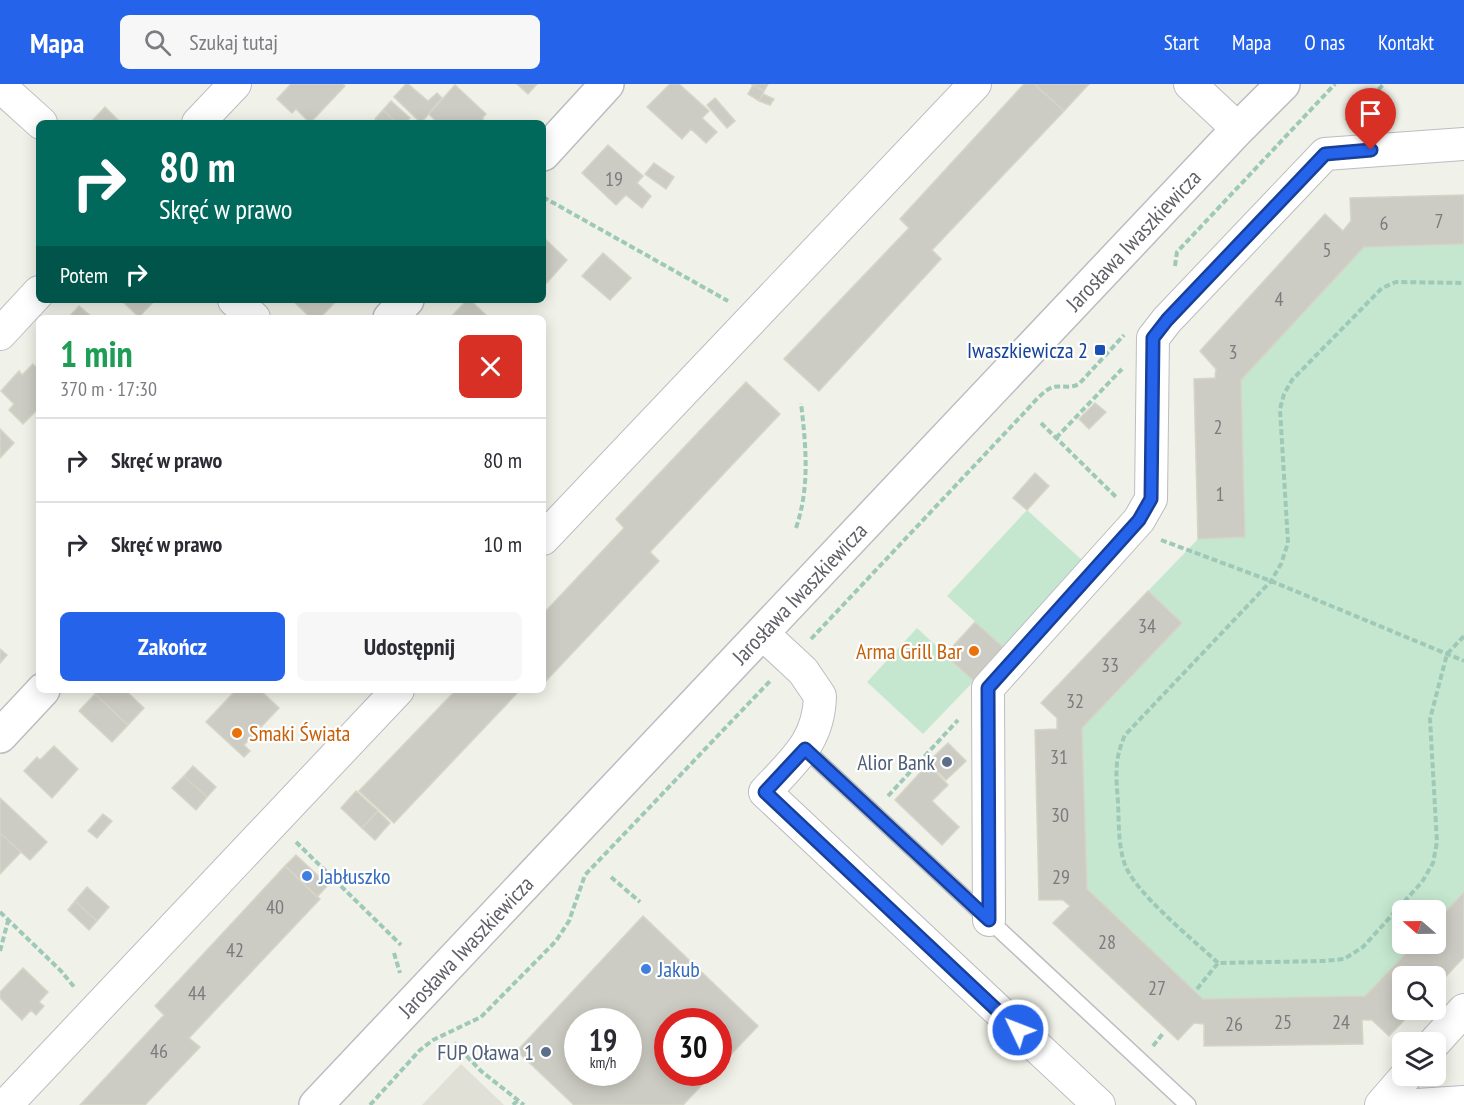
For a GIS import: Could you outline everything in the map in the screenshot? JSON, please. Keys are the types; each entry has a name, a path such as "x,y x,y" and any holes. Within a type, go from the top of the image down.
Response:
{"street":[{"path":"201,120 235,84"},
{"path":"546,151 608,84"},
{"path":"546,536 975,84"},
{"path":"1190,84 1238,129"},
{"name":"Jarosława Iwaszkiewicza","path":"316,1105 1283,84"},
{"path":"0,86 38,120"},
{"path":"989,920 988,688 1139,520 1151,499 1141,333 1167,320 1325,154 1464,144"},
{"path":"0,334 36,295"},
{"path":"237,303 251,315"},
{"path":"393,315 404,303"},
{"path":"762,633 803,671 818,691 820,705 805,749 765,792 1099,1105"},
{"path":"0,736 40,693"},
{"path":"6,1105 395,693"},
{"path":"1444,1032 1464,1010"},
{"path":"1381,1105 1397,1086"},
{"path":"1417,1105 1464,1102"}],"lane":[{"path":"805,749 1188,1105"}],"path":[{"path":"1175,276 1177,252 1335,84"},
{"path":"1339,129 1384,84"},
{"path":"546,199 735,305 739,334"},
{"path":"1464,283 1396,282 1382,288 1292,380 1284,394 1280,409 1288,543 1281,564 1271,581 1136,722 1125,735 1118,751 1116,767 1120,848 1125,865 1144,893 1218,963 1324,962 1344,959 1363,947 1422,882 1433,863 1437,842 1430,718 1447,654 1464,636"},
{"path":"1056,438 1141,333"},
{"path":"808,642 1047,391 1053,387 1072,387 1078,384 1141,333"},
{"path":"796,528 804,504 806,482 806,439 801,403"},
{"path":"1041,423 1161,540 1271,581 1464,661"},
{"path":"370,1105 420,1050 433,1040 481,1017 556,941 569,921 585,876 775,676"},
{"path":"873,812 988,688"},
{"path":"273,821 401,945"},
{"path":"611,877 640,902"},
{"path":"0,912 61,971 94,1012"},
{"path":"0,951 8,921"},
{"path":"394,952 403,983"},
{"path":"1197,989 1218,963"},
{"path":"454,1043 481,1071 524,1105"},
{"path":"513,1105 518,1100"}],"shaded area":[{"path":"461,1064 504,1105 422,1105"}],"green space":[{"path":"1464,244 1464,892 1446,911 1446,900 1392,900 1392,954 1405,954 1365,996 1203,999 1087,889 1082,728 1182,623 1148,591 1198,539 1245,537 1241,380 1364,247"},
{"path":"1027,510 1083,561 1003,647 947,596"},
{"path":"917,628 974,681 923,734 867,682"}],"building":[{"path":"291,84 342,84 345,86 313,120 307,120 296,109 292,113 277,99"},
{"path":"408,84 428,101 437,93 442,98 424,120 418,120 394,97"},
{"path":"517,84 537,84 528,94"},
{"path":"670,84 679,84 709,111 702,118 717,132 706,143 691,129 682,139 647,107"},
{"path":"751,84 768,84 764,91"},
{"path":"1024,84 1034,84 1064,111 932,250 941,259 819,391 784,359 909,228 900,219"},
{"path":"1034,84 1089,84 1064,111"},
{"path":"455,85 486,114 483,120 435,120 429,114"},
{"path":"753,85 764,91 759,101 748,94"},
{"path":"763,94 774,99 770,105 759,101"},
{"path":"715,98 735,121 727,128 707,105"},
{"path":"391,101 410,118 394,120 383,110"},
{"path":"105,107 118,120 93,120"},
{"path":"383,110 394,120 376,120"},
{"path":"608,145 643,176 637,183 651,196 642,208 626,195 616,205 582,173"},
{"path":"654,163 674,177 666,189 645,174"},
{"path":"1464,195 1464,244 1364,247 1241,380 1245,537 1198,539 1194,379 1215,378 1216,369 1200,351 1325,214 1343,231 1351,221 1350,198"},
{"path":"546,240 567,260 546,284"},
{"path":"603,253 631,278 610,300 582,276"},
{"path":"124,303 152,303 141,315 137,315"},
{"path":"295,303 334,303 323,315 308,315"},
{"path":"464,303 473,303 486,315 453,315"},
{"path":"79,306 90,315 71,315"},
{"path":"33,364 36,367 36,411 23,424 9,410 14,404 1,391 19,371 22,375"},
{"path":"746,382 780,414 650,552 659,561 546,681 546,611 624,528 616,519"},
{"path":"1095,403 1106,412 1089,429 1079,419"},
{"path":"0,429 14,443 0,458"},
{"path":"1035,473 1049,486 1027,510 1013,498"},
{"path":"1148,591 1182,623 1082,728 1087,889 1203,999 1365,996 1392,968 1392,1020 1404,1020 1389,1036 1372,1020 1362,1020 1363,1044 1204,1046 1204,1024 1194,1023 1178,1040 1053,923 1070,906 1063,900 1039,900 1035,730 1057,729 1057,718 1041,703"},
{"name":"Arma Grill Bar","path":"975,622 1003,647 974,681 945,655"},
{"path":"0,649 7,655 0,663"},
{"path":"128,693 144,708 128,725 95,694"},
{"name":"Smaki Świata","path":"233,693 263,693 279,708 244,745 250,751 244,757 206,722"},
{"path":"453,693 517,693 394,823 359,791"},
{"path":"95,694 128,725 112,742 79,711"},
{"name":"Alior Bank","path":"948,743 966,761 946,780 928,762"},
{"path":"54,746 78,769 52,798 24,771 37,757 40,760"},
{"path":"928,764 948,785 932,801 959,827 942,845 895,800"},
{"path":"193,766 216,787 207,797 184,776"},
{"path":"184,776 207,797 196,810 172,788"},
{"path":"356,791 378,811 362,828 341,808"},
{"path":"0,798 47,842 30,860 0,833"},
{"path":"378,811 390,823 375,840 362,828"},
{"path":"103,814 112,821 97,838 88,831"},
{"path":"0,833 21,852 0,874"},
{"name":"Jabłuszko","path":"296,855 328,885 317,897 285,866"},
{"path":"285,866 320,899 189,1038 200,1047 145,1105 80,1105 164,1015 155,1006"},
{"path":"87,887 109,907 97,921 75,901"},
{"path":"1464,892 1464,957 1446,976 1446,966 1394,966 1405,954 1446,954 1446,911"},
{"path":"75,901 97,921 89,930 68,910"},
{"name":"Jakub","path":"643,916 758,1026 732,1053 732,1008 654,1008 654,1086 701,1086 683,1105 574,1105 517,1051"},
{"path":"23,968 48,992 39,1002 44,1006 36,1015 31,1010 22,1020 0,998 0,992"}],"place":[{"name":"Iwaszkiewicza 2","path":"1100,350"},
{"name":"Arma Grill Bar","path":"974,651"},
{"name":"Smaki Świata","path":"237,733"},
{"name":"Alior Bank","path":"947,762"},
{"name":"Jabłuszko","path":"307,876"},
{"name":"Jakub","path":"646,969"},
{"name":"FUP Oława 1","path":"546,1052"}],"route":[{"path":"1018,1030 765,792 805,749 989,920 988,688 1139,520 1151,499 1153,338 1167,320 1325,154 1371,150"}]}
